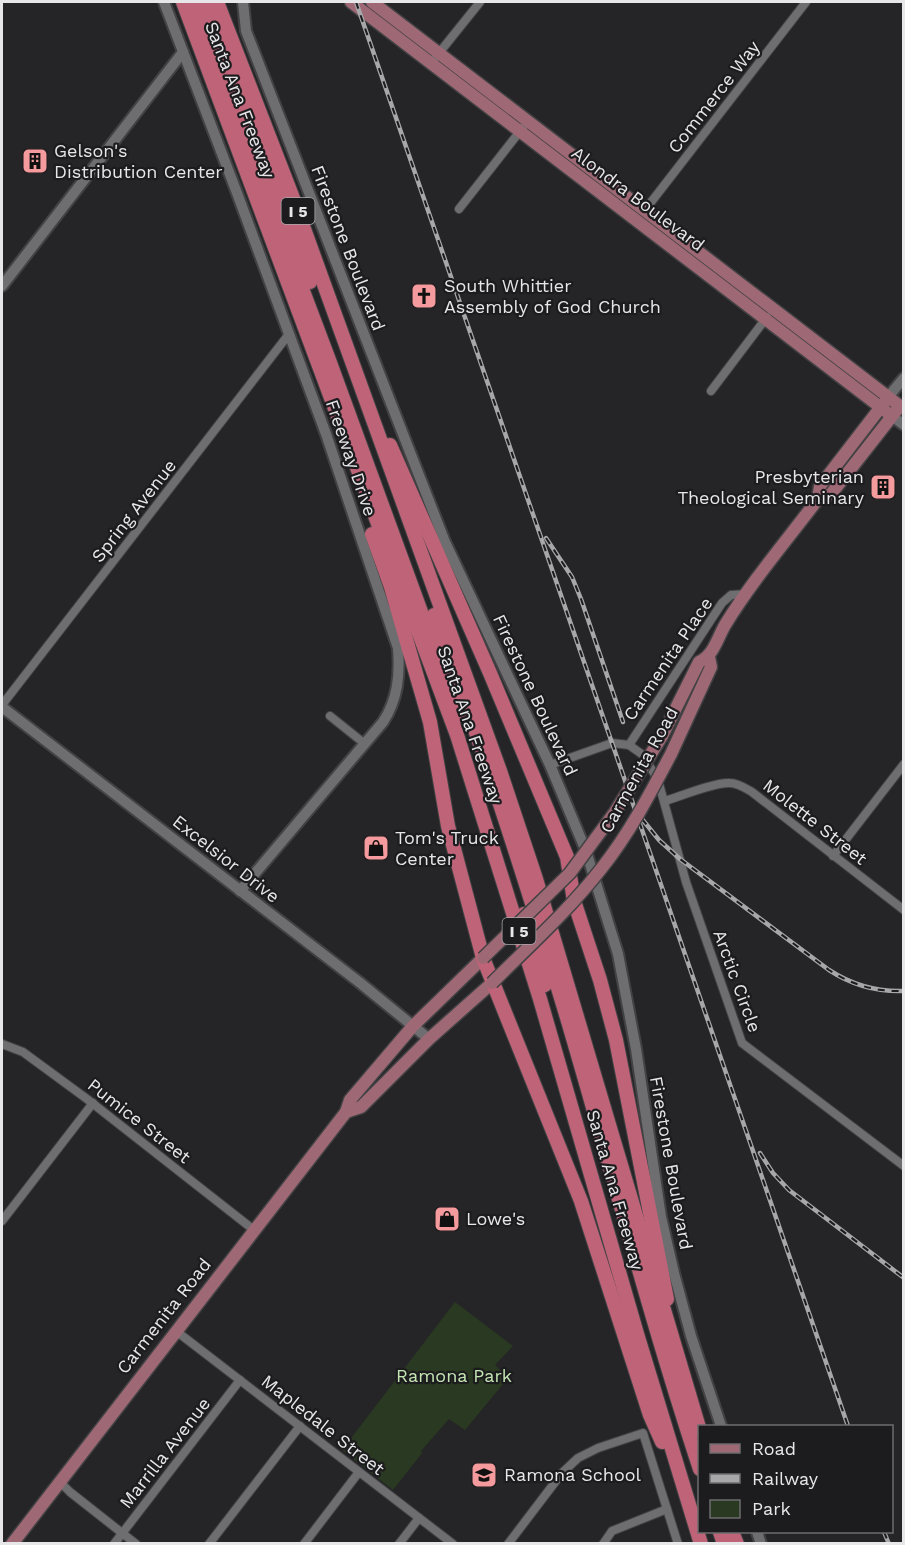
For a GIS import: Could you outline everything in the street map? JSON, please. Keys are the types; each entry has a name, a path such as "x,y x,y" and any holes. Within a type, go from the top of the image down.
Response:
{"highway":[{"name":"Santa Ana Freeway","path":"183,2 457,735 694,1506 698,1528"},
{"path":"194,2 329,360 458,713 537,956 694,1506"},
{"path":"204,2 461,687 495,787 545,945 657,1334 698,1467"},
{"name":"Santa Ana Freeway","path":"217,2 295,203 462,662 536,879 698,1426"},
{"path":"320,367 352,475 391,587 422,691 430,722 448,826 483,958 533,1087 581,1201 650,1415 694,1506"},
{"path":"359,381 401,467 567,857 574,900 600,980 616,1040 666,1294 685,1361 698,1425"}],"main road":[{"name":"Alondra Boulevard","path":"351,2 765,319 884,402 900,408"},
{"name":"Alondra Boulevard","path":"372,2 773,309 884,402"},
{"path":"671,247 679,236"},
{"name":"Carmenita Road","path":"12,1544 346,1112 350,1100 413,1026 570,873 615,812 662,736 699,662 709,657 727,622 746,594 818,499 820,486 884,402"},
{"name":"Carmenita Road","path":"818,499 831,494 900,408"},
{"name":"Carmenita Road","path":"346,1112 361,1107 429,1039 492,983 574,900 601,869 627,833 650,794 711,667 709,657"}],"street":[{"name":"Freeway Drive","path":"164,2 326,434 398,648 400,670 394,701 383,722 240,891"},
{"name":"Firestone Boulevard","path":"243,2 243,21 246,32 445,542 550,765 586,851 618,954 636,1049 661,1217 691,1336 721,1425"},
{"path":"431,63 480,2"},
{"name":"Commerce Way","path":"645,210 806,2"},
{"path":"2,286 183,52"},
{"path":"459,209 528,121"},
{"path":"711,391 773,309"},
{"name":"Spring Avenue","path":"2,706 290,334"},
{"name":"Carmenita Road","path":"884,402 903,378"},
{"name":"Alondra Boulevard","path":"900,408 903,425"},
{"name":"Carmenita Place","path":"550,765 612,743 629,745 722,603 731,595 746,594"},
{"name":"Excelsior Drive","path":"2,706 429,1039"},
{"path":"330,716 365,744"},
{"name":"Arctic Circle","path":"629,745 643,754 658,780 686,882 742,1043 903,1166"},
{"path":"833,856 903,765"},
{"name":"Molette Street","path":"665,801 717,784 729,782 741,785 903,910"},
{"name":"Pumice Street","path":"2,1044 23,1052 93,1103 254,1230"},
{"path":"2,1221 93,1103"},
{"name":"Mapledale Street","path":"176,1331 453,1544"},
{"name":"Marrilla Avenue","path":"114,1544 240,1380"},
{"path":"209,1544 300,1426"},
{"path":"508,1544 562,1473 578,1458 598,1448 643,1433 678,1544"},
{"path":"304,1544 359,1472"},
{"path":"60,1482 136,1544"},
{"path":"603,1544 612,1531 667,1509"},
{"path":"399,1544 419,1518"}],"green space":[{"name":"Ramona Park","path":"455,1302 513,1346 495,1365 508,1378 465,1430 449,1419 421,1451 422,1453 393,1490 342,1450"}],"railway":[{"path":"356,2 848,1425"},
{"path":"546,538 572,577 623,722"},
{"path":"642,819 659,840 680,859 829,970 846,980 865,986 904,991"},
{"path":"760,1153 773,1173 789,1190 904,1278"},
{"path":"884,1533 889,1544"}],"place":[{"name":"Gelson's Distribution Center","path":"35,161"},
{"name":"South Whittier Assembly of God Church","path":"424,296"},
{"name":"Presbyterian Theological Seminary","path":"883,487"},
{"name":"Tom's Truck Center","path":"376,848"},
{"name":"Lowe's","path":"447,1219"},
{"name":"Ramona School","path":"484,1475"}]}
